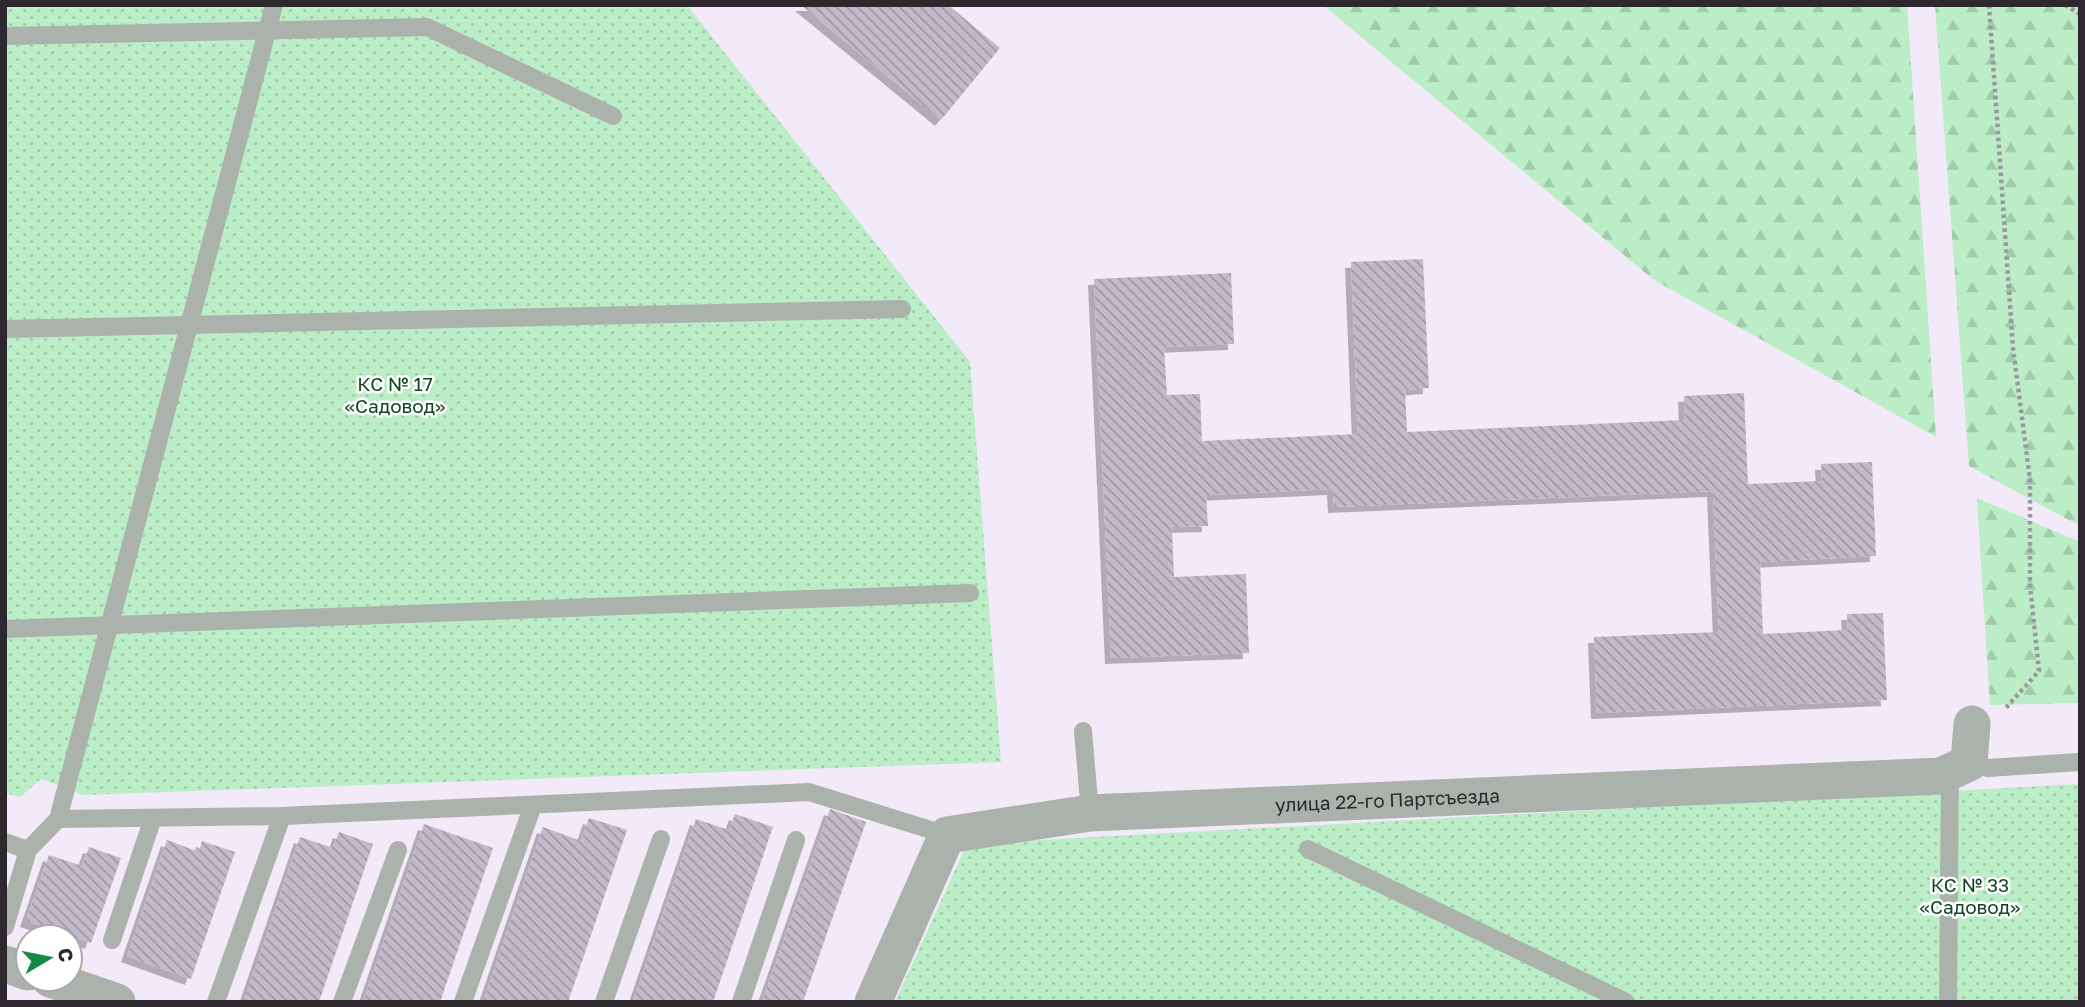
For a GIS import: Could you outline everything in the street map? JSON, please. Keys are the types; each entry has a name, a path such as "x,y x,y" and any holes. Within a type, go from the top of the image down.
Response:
{"street":[{"path":"1960,767 1987,719"},
{"name":"улица 22-го Партсъезда","path":"947,835 1090,813 1941,776 1960,767"},
{"path":"873,1002 947,835"},
{"path":"84,991 117,1002"}],"lane":[{"path":"5,928 28,850 58,819 274,5"},
{"path":"5,36 427,27 613,116"},
{"path":"5,329 902,310"},
{"path":"5,629 970,593"},
{"path":"1083,731 1090,813"},
{"path":"1948,1002 1960,767 1988,768 2080,762"},
{"path":"58,819 282,816 808,792 947,835"},
{"path":"463,1002 533,805"},
{"path":"216,1002 282,816"},
{"path":"112,940 153,818"},
{"path":"604,1002 661,839"},
{"path":"741,1002 796,840"},
{"path":"5,842 28,850"},
{"path":"342,1002 398,849"},
{"path":"1308,849 1626,1002"}],"path":[{"path":"1987,719 2039,671 2030,585 2030,480 2013,348 1989,5"},
{"path":"2065,5 2080,14"}],"green space":[{"name":"КС № 17 «Садовод»","path":"5,5 687,5 970,362 1001,762 84,795 41,779 20,797 5,793"},
{"path":"1323,5 1907,5 1936,437 1654,280"},
{"path":"1935,5 2080,5 2080,526 1969,466"},
{"path":"1977,498 2080,542 2080,703 1990,705"},
{"name":"КС № 33 «Садовод»","path":"2080,784 2080,1002 895,1002 967,844"}],"building":[{"path":"801,5 948,5 1000,48 941,120"},
{"path":"1423,259 1429,388 1405,390 1407,432 1685,420 1684,396 1744,393 1748,484 1822,481 1821,464 1872,462 1876,556 1760,562 1763,634 1848,630 1847,614 1883,613 1887,700 1597,713 1594,637 1719,632 1713,491 1334,507 1333,489 1206,495 1208,526 1172,527 1174,577 1246,574 1249,653 1111,658 1094,279 1231,273 1234,344 1164,347 1167,395 1200,394 1202,441 1358,434 1351,262"},
{"path":"830,809 866,822 803,1002 762,1002"},
{"path":"735,814 773,827 713,1002 633,1002 696,819 729,830"},
{"path":"589,818 627,830 568,1002 483,1002 543,827 581,841"},
{"path":"424,824 493,848 440,1002 363,1002"},
{"path":"339,832 373,844 319,1002 256,1002 245,998 300,837 333,848"},
{"path":"167,840 199,852 202,841 235,852 191,979 127,956"},
{"path":"89,847 121,858 91,943 84,941 84,923 26,921 49,855 82,866"}]}
